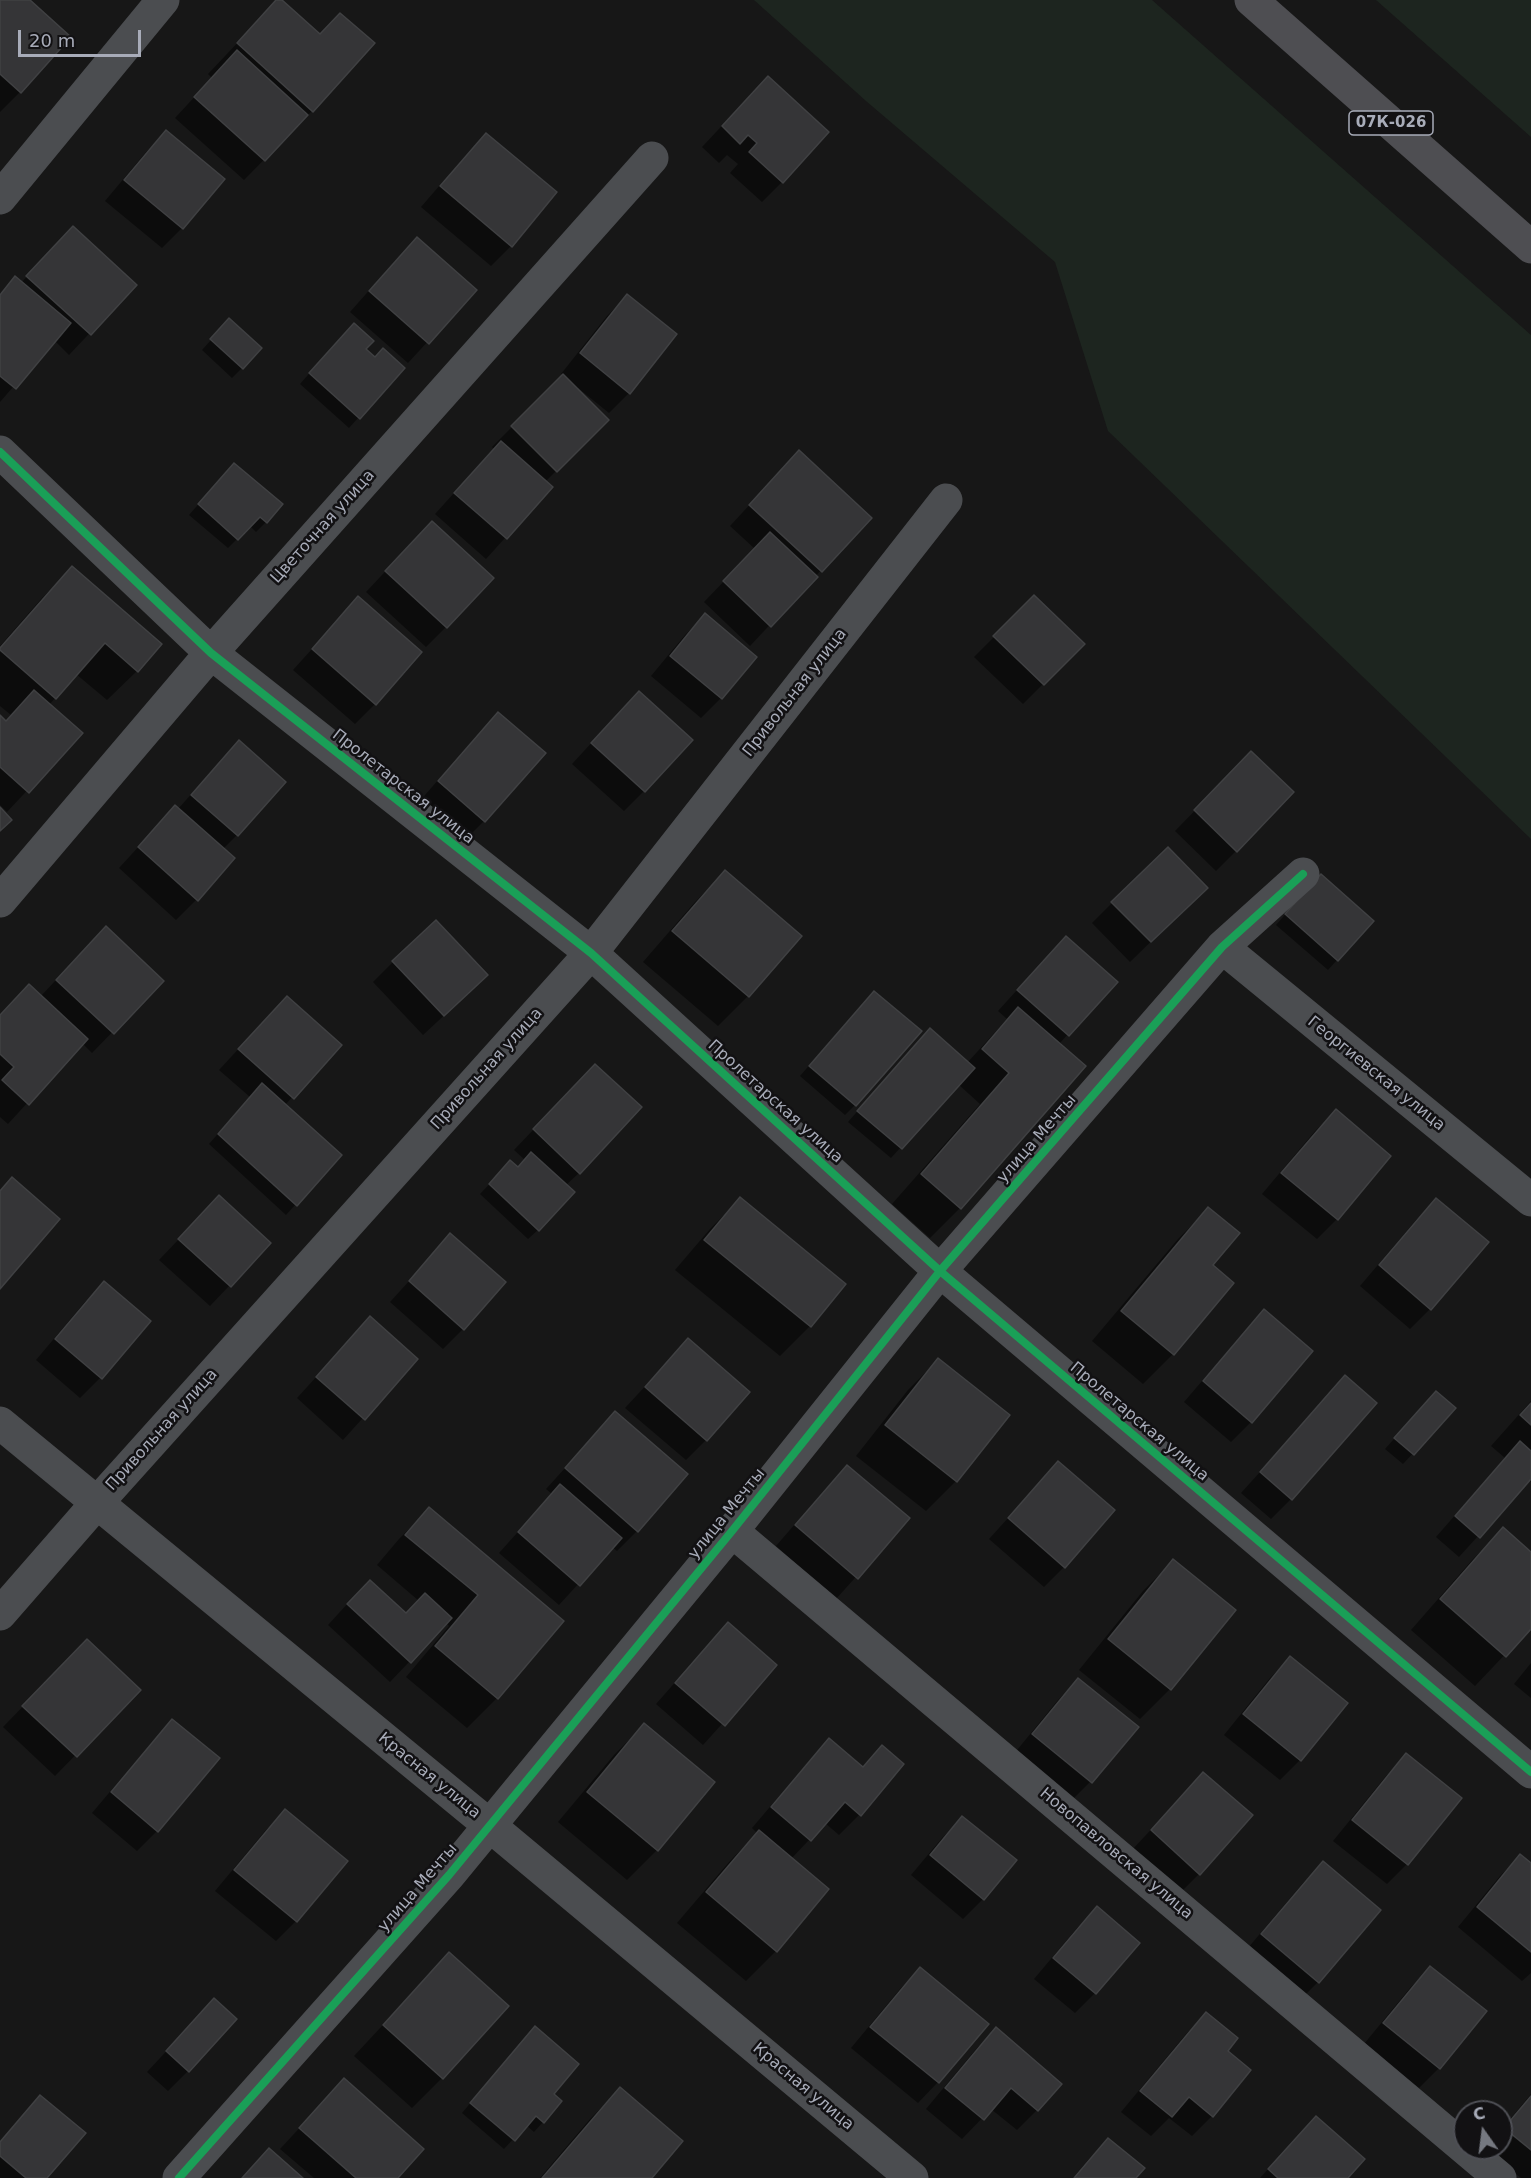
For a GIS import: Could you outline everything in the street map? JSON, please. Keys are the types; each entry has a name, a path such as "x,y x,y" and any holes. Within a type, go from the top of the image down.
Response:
{"main road":[{"name":"07К-026","path":"1251,0 1531,247"}],"street":[{"path":"0,198 163,0"},
{"name":"Цветочная улица","path":"0,901 211,653 652,158"},
{"name":"Пролетарская улица","path":"0,452 211,653 591,953 940,1271 1531,1773"},
{"name":"Привольная улица","path":"0,1614 591,953 946,500"},
{"name":"улица Мечты","path":"179,2178 449,1875 732,1531 940,1271 1222,947 1303,874"},
{"name":"Георгиевская улица","path":"1222,947 1531,1200"},
{"name":"Красная улица","path":"0,1423 489,1825 900,2174"},
{"name":"Новопавловская улица","path":"732,1531 1500,2178"}],"shaded area":[{"path":"754,0 1152,0 1531,335 1531,839 1108,431 1055,262 866,101"},
{"path":"1376,0 1531,0 1531,137"}],"building":[{"path":"0,0 30,0 71,37 21,93 0,74"},
{"path":"276,0 282,0 320,34 340,13 375,43 313,112 237,43"},
{"path":"237,50 308,115 265,161 194,97"},
{"path":"768,76 829,132 783,183 749,152 757,143 748,135 740,144 722,126"},
{"path":"166,130 225,179 183,229 124,180"},
{"path":"486,133 557,192 512,247 440,186"},
{"path":"73,226 137,285 91,335 26,276"},
{"path":"417,237 477,290 429,344 369,291"},
{"path":"15,276 71,323 16,389 0,376 0,295"},
{"path":"627,294 677,334 630,394 580,353"},
{"path":"229,318 262,348 243,369 210,339"},
{"path":"354,323 374,341 366,349 375,357 383,348 405,368 360,419 309,373"},
{"path":"563,374 609,420 557,472 511,426"},
{"path":"501,441 553,487 507,539 454,493"},
{"path":"799,450 872,518 822,572 749,505"},
{"path":"234,463 283,504 267,523 260,517 238,540 198,504"},
{"path":"432,521 494,578 447,628 385,571"},
{"path":"770,532 818,577 771,627 723,581"},
{"path":"72,566 162,644 138,672 105,643 56,699 0,648"},
{"path":"1034,595 1085,644 1044,685 993,636"},
{"path":"358,596 422,652 376,705 312,649"},
{"path":"705,613 757,657 722,699 670,656"},
{"path":"34,690 83,733 29,793 0,767 0,715 6,721"},
{"path":"639,691 693,740 645,792 591,743"},
{"path":"498,712 546,753 485,822 438,781"},
{"path":"239,740 286,782 238,836 191,795"},
{"path":"1251,751 1294,792 1237,852 1194,810"},
{"path":"175,805 235,858 198,901 138,847"},
{"path":"0,807 12,820 0,831"},
{"path":"1168,847 1208,888 1151,942 1111,902"},
{"path":"725,870 802,936 749,997 672,931"},
{"path":"1321,874 1374,921 1338,961 1285,914"},
{"path":"436,920 488,975 444,1016 392,961"},
{"path":"106,926 164,981 114,1034 56,980"},
{"path":"1066,936 1118,982 1069,1036 1017,990"},
{"path":"29,984 88,1039 29,1105 2,1080 14,1067 0,1054 0,1015"},
{"path":"874,991 922,1031 856,1106 809,1066"},
{"path":"287,996 342,1045 294,1099 238,1049"},
{"path":"1018,1007 1086,1066 961,1209 921,1174 1009,1073 982,1049"},
{"path":"930,1028 975,1068 902,1149 857,1111"},
{"path":"595,1064 642,1107 580,1174 533,1129"},
{"path":"262,1083 342,1155 297,1206 218,1134"},
{"path":"1336,1109 1391,1156 1338,1220 1281,1173"},
{"path":"531,1152 575,1192 539,1231 489,1184 510,1160 518,1167"},
{"path":"12,1177 60,1219 0,1289 0,1191"},
{"path":"219,1195 271,1243 231,1287 178,1239"},
{"path":"740,1197 846,1284 811,1327 704,1240"},
{"path":"1436,1198 1489,1242 1431,1310 1379,1265"},
{"path":"1208,1207 1240,1233 1213,1265 1234,1283 1174,1355 1121,1311"},
{"path":"450,1233 506,1282 464,1330 409,1281"},
{"path":"104,1281 151,1321 102,1379 55,1339"},
{"path":"1264,1309 1313,1351 1252,1423 1203,1381"},
{"path":"370,1316 418,1359 365,1420 316,1377"},
{"path":"688,1338 750,1392 707,1441 645,1387"},
{"path":"938,1358 1010,1415 957,1482 885,1425"},
{"path":"1345,1375 1377,1403 1292,1500 1260,1472"},
{"path":"1436,1391 1456,1408 1414,1455 1394,1438"},
{"path":"1531,1403 1531,1425 1520,1415"},
{"path":"615,1411 688,1474 638,1532 565,1468"},
{"path":"1520,1441 1531,1451 1531,1479 1480,1538 1455,1516"},
{"path":"1058,1461 1115,1510 1065,1568 1008,1518"},
{"path":"847,1465 910,1518 858,1579 795,1525"},
{"path":"560,1484 622,1538 580,1586 518,1532"},
{"path":"429,1507 564,1621 498,1699 435,1646 478,1595 405,1535"},
{"path":"1503,1527 1531,1552 1531,1629 1506,1657 1440,1599"},
{"path":"1173,1559 1236,1610 1171,1690 1108,1639"},
{"path":"370,1580 406,1613 425,1593 452,1618 411,1663 347,1604"},
{"path":"728,1622 777,1665 725,1726 675,1683"},
{"path":"87,1639 141,1690 77,1757 22,1706"},
{"path":"1290,1656 1348,1703 1301,1761 1243,1714"},
{"path":"1078,1678 1139,1727 1092,1783 1032,1734"},
{"path":"172,1719 220,1758 158,1832 111,1792"},
{"path":"644,1723 715,1782 658,1851 587,1792"},
{"path":"829,1738 863,1767 882,1745 904,1764 861,1816 845,1802 811,1841 771,1807"},
{"path":"1406,1753 1462,1798 1408,1865 1352,1820"},
{"path":"1203,1772 1253,1815 1200,1875 1151,1830"},
{"path":"285,1809 348,1861 297,1922 234,1870"},
{"path":"962,1816 1017,1860 984,1900 930,1855"},
{"path":"759,1830 829,1889 777,1952 706,1892"},
{"path":"1520,1854 1531,1863 1531,1952 1477,1907"},
{"path":"1323,1861 1381,1910 1319,1983 1261,1934"},
{"path":"1097,1906 1140,1943 1096,1994 1053,1958"},
{"path":"449,1952 509,2006 443,2079 383,2025"},
{"path":"1430,1966 1487,2011 1440,2069 1383,2023"},
{"path":"920,1967 989,2024 939,2083 870,2027"},
{"path":"214,1998 237,2019 189,2072 166,2051"},
{"path":"1206,2012 1238,2038 1228,2051 1251,2070 1213,2117 1189,2097 1172,2117 1140,2091"},
{"path":"535,2026 579,2064 554,2094 562,2101 544,2123 536,2116 515,2141 470,2103"},
{"path":"996,2027 1062,2084 1038,2111 1011,2088 984,2120 945,2088"},
{"path":"344,2078 424,2149 398,2178 356,2178 299,2128"},
{"path":"620,2087 683,2141 652,2178 542,2178"},
{"path":"40,2095 86,2133 47,2178 26,2178 0,2156 0,2142"},
{"path":"1531,2096 1531,2150 1513,2135 1513,2117"},
{"path":"1316,2116 1365,2159 1348,2178 1278,2178 1268,2169"},
{"path":"1108,2138 1145,2168 1136,2178 1074,2178"},
{"path":"269,2148 303,2178 242,2178"}],"cycle path":[{"path":"0,452 211,653 591,953 940,1271 1531,1772"},
{"path":"179,2178 449,1875 732,1531 940,1271 1222,947 1303,874"}]}
